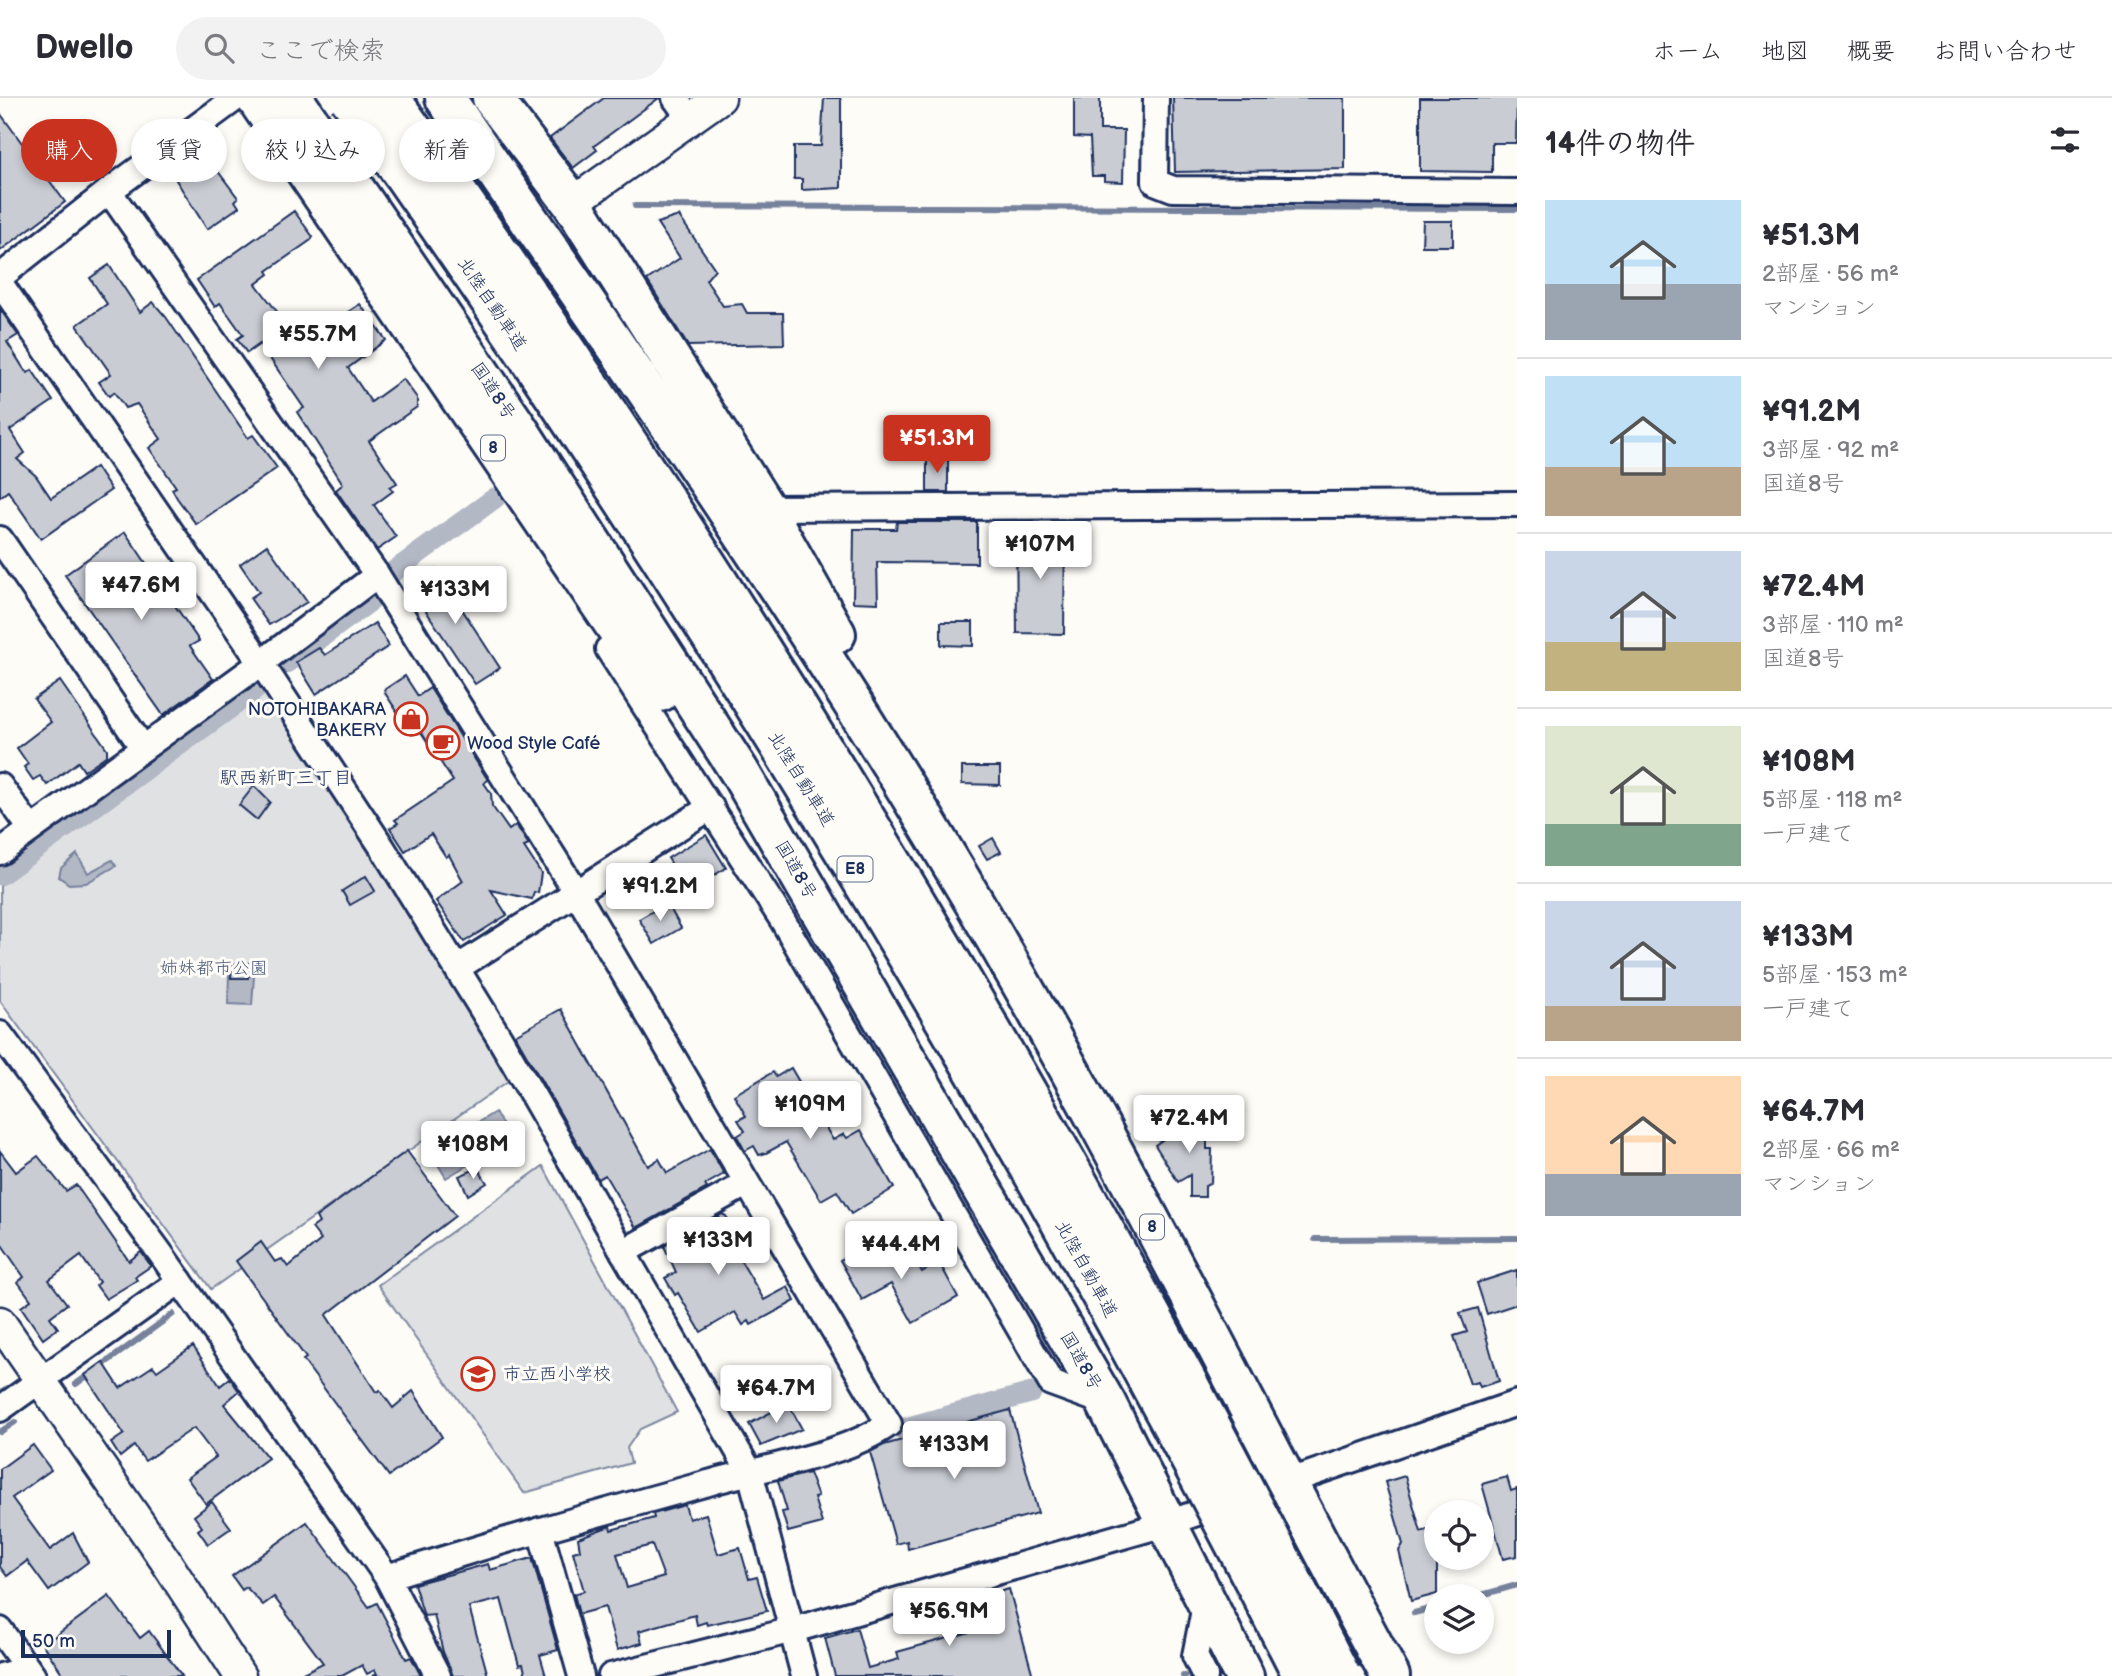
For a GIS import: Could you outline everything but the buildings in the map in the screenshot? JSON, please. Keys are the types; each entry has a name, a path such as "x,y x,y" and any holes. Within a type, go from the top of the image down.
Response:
{"highway":[{"name":"8","path":"256,98 701,753 823,942 872,999"},
{"name":"国道8号","path":"293,98 517,427 651,632 738,772 1106,1403 1244,1676"},
{"name":"北陸自動車道","path":"349,98 554,395 690,602 823,814 959,1044 1107,1307 1303,1676"},
{"name":"北陸自動車道","path":"390,98 590,385 855,801 986,1021 1140,1292 1341,1676"},
{"name":"8","path":"445,98 715,490 902,785 1055,1042 1286,1484 1390,1676"},
{"name":"8","path":"492,98 572,203 765,508 823,612 882,708 902,785"}],"street":[{"path":"236,98 109,191 0,280 261,663 457,968 750,1472 804,1676"},
{"path":"572,203 682,108 720,98"},
{"path":"1156,98 1155,182 1173,189 1517,192"},
{"path":"109,191 377,575 578,894 888,1424 873,1436 540,1530 387,1577"},
{"path":"519,487 578,603 783,921 1051,1383 1106,1403"},
{"path":"765,508 1517,504"},
{"path":"0,539 143,748"},
{"path":"0,852 261,663 377,575"},
{"path":"0,786 31,829"},
{"path":"457,968 578,894 711,807"},
{"path":"783,921 823,942"},
{"path":"0,1034 180,1281 387,1577 438,1676"},
{"path":"922,1157 934,1153 972,1203 1001,1226"},
{"path":"623,1252 746,1184"},
{"path":"0,1409 180,1281"},
{"path":"0,1322 42,1379 240,1676"},
{"path":"611,1676 793,1630 1166,1524 1517,1403"},
{"path":"540,1530 581,1676"},
{"path":"1205,1676 1195,1656 1206,1598"},
{"path":"0,1630 30,1672 1,1676"}],"green space":[{"name":"姉妹都市公園","path":"267,687 511,1079 211,1289 0,1001 0,882"},
{"path":"543,1166 677,1412 640,1429 627,1448 631,1463 524,1493 378,1285"}],"shaded area":[{"path":"77,854 88,873 112,860 116,866 86,883 69,884 59,877 61,868"},
{"path":"229,975 254,976 252,1005 228,1004"},
{"path":"495,1112 511,1139 446,1178 430,1151"}],"waterway":[{"path":"635,206 1517,209"},
{"path":"386,577 495,498"},
{"path":"285,664 373,599"},
{"path":"0,875 255,690"},
{"path":"1315,1239 1517,1238"},
{"path":"100,1367 173,1314"},
{"path":"76,1384 91,1373"},
{"path":"901,1429 1031,1393"},
{"path":"0,1432 15,1422"},
{"path":"1494,1591 1517,1585"},
{"path":"1414,1613 1424,1610"}],"place":[{"name":"NOTOHIBAKARA BAKERY","path":"411,719"},
{"name":"Wood Style Café","path":"443,743"},
{"name":"市立西小学校","path":"478,1374"}],"district":[{"name":"駅西新町三丁目","path":"286,778"}]}
